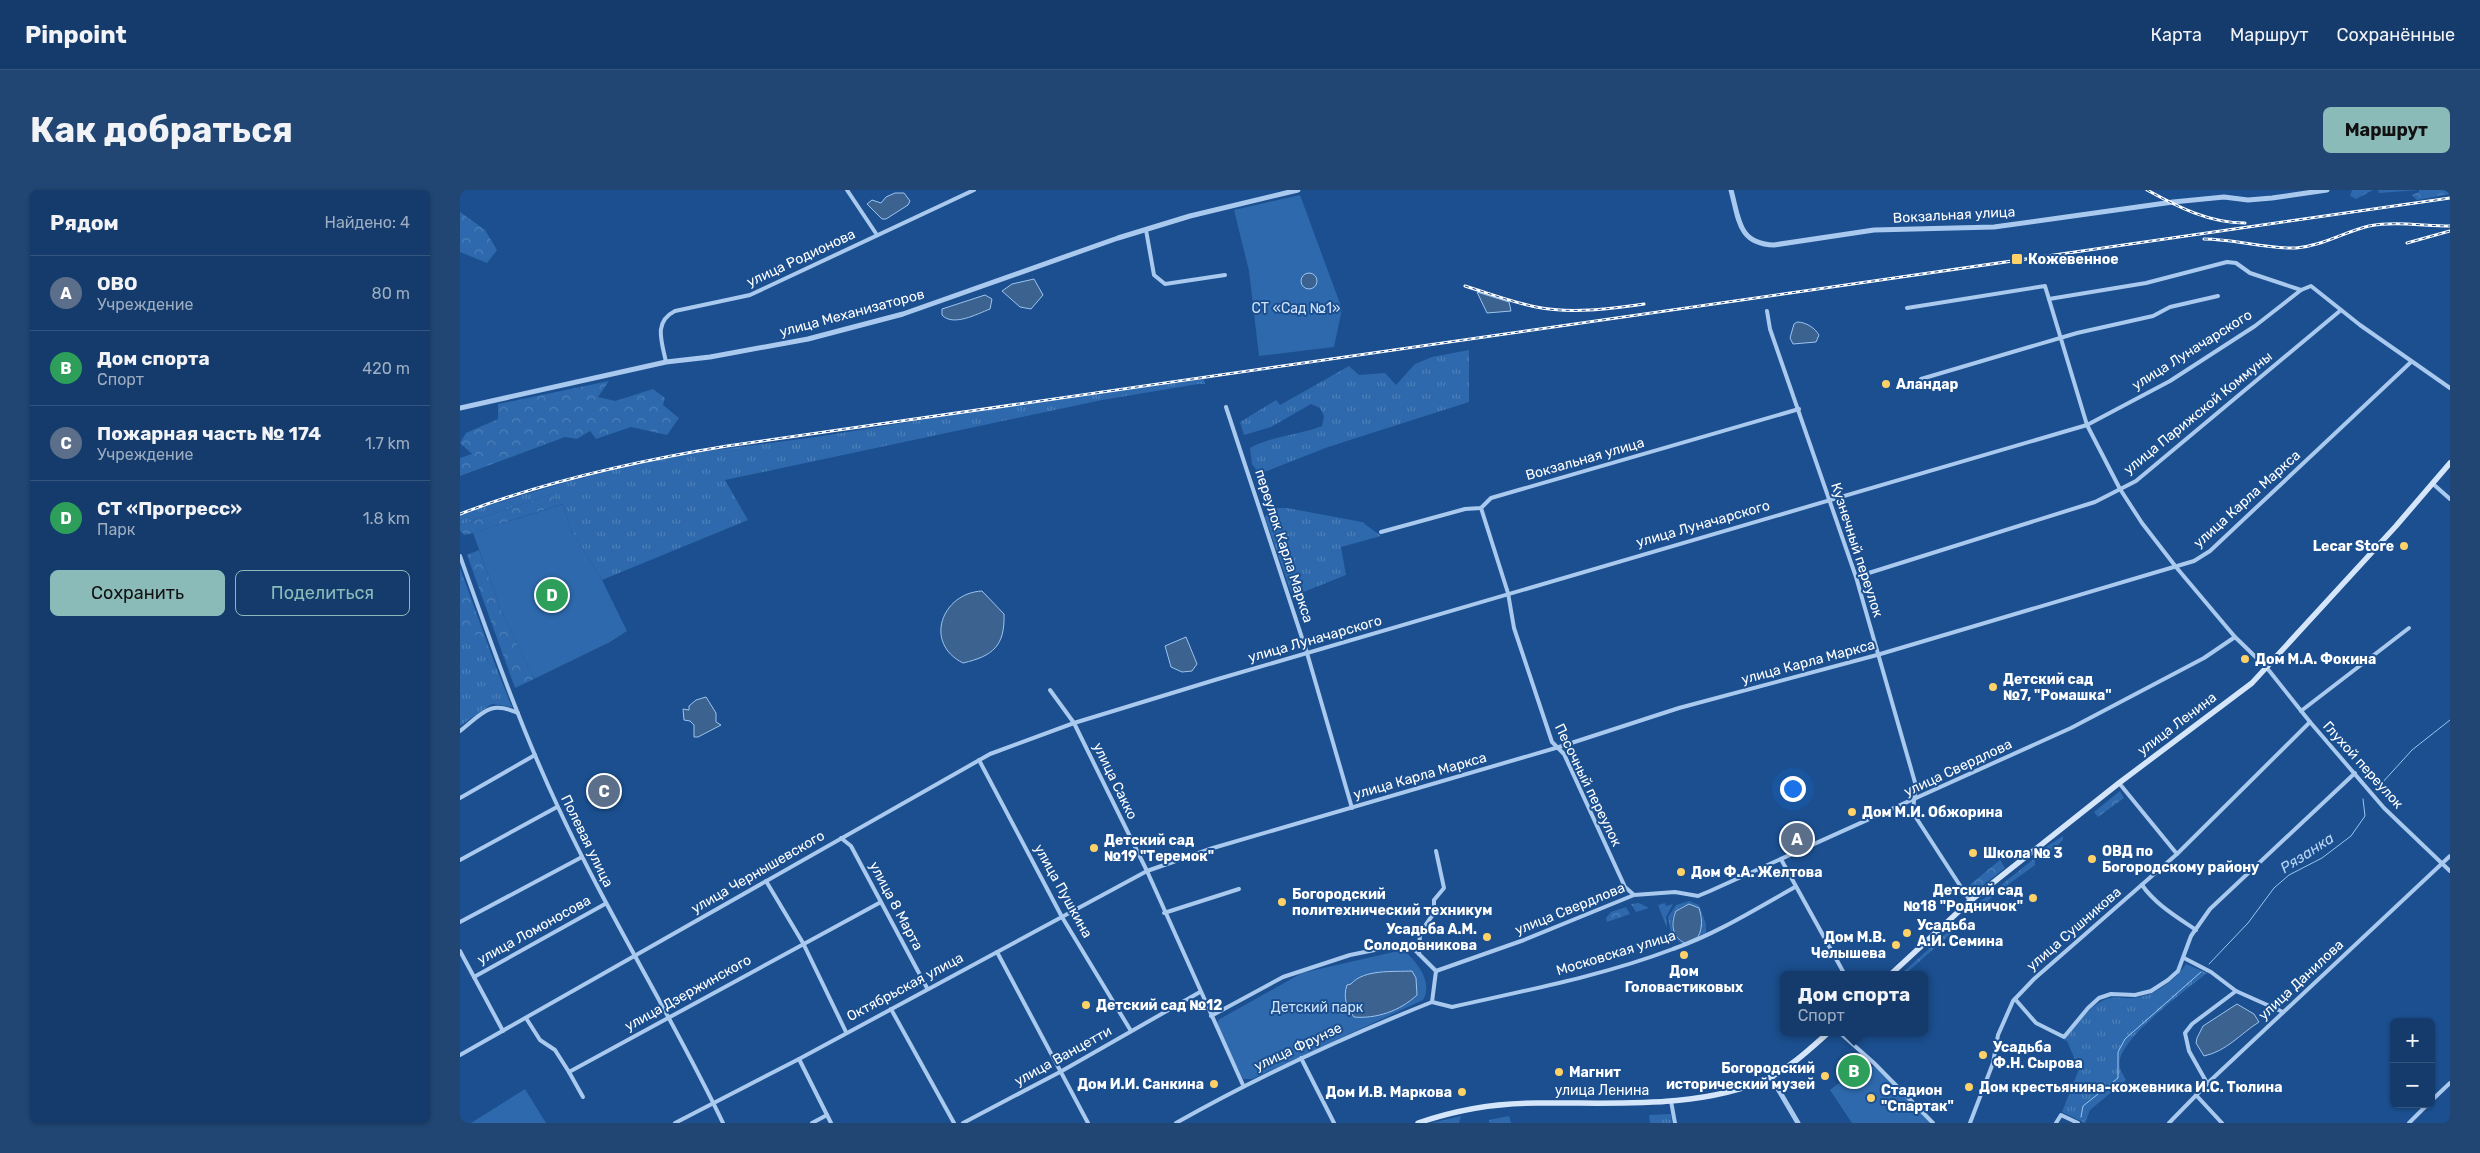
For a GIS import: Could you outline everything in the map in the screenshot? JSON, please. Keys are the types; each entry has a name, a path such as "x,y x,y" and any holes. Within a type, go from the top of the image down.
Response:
{"main road":[{"name":"улица Ленина","path":"1894,971 1970,901 2119,783 2252,683 2450,463"},
{"name":"улица Ленина","path":"1418,1123 1508,1105 1537,1103 1638,1104 1671,1101 1742,1087 1771,1077 1824,1036"}],"street":[{"path":"847,190 877,234"},
{"name":"улица Родионова","path":"666,362 661,325 667,315 675,311 750,295 974,190"},
{"name":"улица Механизаторов","path":"460,408 666,362 710,357 808,339 903,314 1190,216 1298,190"},
{"name":"Вокзальная улица","path":"1731,190 1743,231 1750,239 1760,244 1774,245 1874,230 1994,227 2224,197 2248,200 2327,190"},
{"path":"2224,190 2224,197"},
{"path":"1146,230 1154,275 1165,284 1225,275"},
{"path":"2049,300 2146,282 2227,262 2236,263 2250,273 2300,290"},
{"name":"Глухой переулок","path":"1907,308 2045,286 2087,424 2120,489 2176,567 2235,637 2267,668 2310,722 2384,808 2450,870"},
{"name":"улица Луначарского","path":"1074,723 1508,593 2087,424 2170,381 2254,326 2300,290 2311,286 2341,310"},
{"path":"1921,379 2062,338 2153,316 2170,306 2218,296"},
{"path":"2341,310 2411,362 2450,388"},
{"name":"улица Парижской Коммуны","path":"1856,577 2094,502 2136,481 2341,310"},
{"name":"Кузнечный переулок","path":"1767,311 1770,329 1856,577 1916,786 1913,809 1915,816 1970,901"},
{"name":"улица Карла Маркса","path":"1147,871 1213,848 1559,747 1679,708 1877,655 2194,562 2210,551 2411,362"},
{"name":"переулок Карла Маркса","path":"1226,408 1307,653 1352,808"},
{"name":"Вокзальная улица","path":"1381,532 1465,508 1481,508 1491,498 1799,409"},
{"path":"2432,483 2450,499"},
{"name":"Песочный переулок","path":"1481,508 1508,593 1514,628 1552,742 1559,747 1624,887 1634,895"},
{"name":"Полевая улица","path":"460,556 518,713 557,806 605,904 723,1123"},
{"path":"2301,711 2409,628"},
{"name":"улица Свердлова","path":"1436,971 1524,940 1634,895 1675,892 1698,896 1782,861 2071,728 2204,658 2235,637"},
{"name":"улица Сакко","path":"1050,690 1074,723 1147,871 1164,913 1243,1085"},
{"path":"460,731 490,709 498,706 518,713"},
{"name":"улица Сушникова","path":"1970,1123 1992,1063 1998,1035 2015,999 2177,854 2310,722"},
{"name":"улица Чернышевского","path":"460,1055 990,754 1074,723"},
{"path":"460,798 535,755"},
{"name":"улица Пушкина","path":"980,760 1062,917 1131,1031"},
{"path":"2015,999 2036,1023 2064,1037 2088,1008 2099,998 2111,994 2135,996 2151,991 2178,970 2191,936 2210,909 2355,774"},
{"path":"2119,783 2177,854"},
{"path":"460,860 557,806"},
{"name":"улица 8 Марта","path":"841,838 851,846 927,988"},
{"path":"1419,954 1420,933 1434,912 1434,900 1444,888 1436,851"},
{"name":"улица Данилова","path":"2169,1123 2196,1094 2450,856"},
{"path":"460,922 582,857"},
{"path":"1782,861 1844,971"},
{"name":"Октябрьская улица","path":"675,1123 799,1059 927,988 1147,871"},
{"path":"766,881 803,943 846,1032"},
{"path":"2142,884 2147,893 2196,930"},
{"name":"Московская улица","path":"1432,1002 1452,1007 1581,978 1674,949 1733,921 1795,887"},
{"path":"1164,913 1239,889"},
{"name":"улица Дзержинского","path":"568,1072 880,902"},
{"name":"улица Ломоносова","path":"474,977 605,904"},
{"path":"1211,1016 1277,980 1318,964 1350,955 1404,944 1419,954 1436,971 1432,1002"},
{"path":"460,951 503,1031"},
{"path":"997,952 1088,1123"},
{"path":"2184,958 2211,972 2236,991 2283,1012"},
{"path":"2208,1083 2189,1051 2186,1033 2192,1024 2236,991"},
{"name":"улица Ванцетти","path":"963,1123 1060,1072 1200,992"},
{"name":"улица Фрунзе","path":"1176,1123 1243,1085 1382,1022 1432,1002"},
{"path":"891,1009 954,1123"},
{"path":"526,1018 540,1040 555,1050 583,1097"},
{"path":"1843,1036 1933,1123"},
{"path":"1301,1058 1334,1123"},
{"path":"799,1059 831,1123"},
{"path":"1771,1077 1798,1123"},
{"path":"2435,1097 2450,1083"},
{"path":"2196,1094 2222,1123"},
{"path":"1671,1101 1675,1123"},
{"path":"2409,1123 2424,1108"},
{"path":"812,1123 826,1115"},
{"path":"2056,1123 2062,1115 2078,1123"}],"green space":[{"path":"2352,190 2373,190 2356,199 2350,196"},
{"path":"2378,190 2419,190 2379,193"},
{"path":"2419,190 2450,190 2450,194 2417,200 2412,195 2419,192"},
{"name":"СТ «Сад №1»","path":"1300,195 1342,309 1334,347 1259,356 1249,271 1234,210"},
{"path":"460,212 485,230 497,250 487,263 460,252"},
{"path":"1469,350 1469,402 1328,447 1259,474 1252,464 1250,448 1267,441 1322,426 1324,416 1320,408 1311,404 1271,427 1244,435 1240,422 1276,400 1280,405 1349,366 1359,375 1385,373 1396,385 1415,364 1432,357"},
{"path":"1204,379 1205,384 1102,400 725,480 748,520 602,580 571,530 563,504 556,506 552,494 460,525 460,514 569,481 667,456 816,437 982,410"},
{"path":"609,381 598,397 615,401 653,389 665,398 663,405 679,418 667,435 631,427 596,439 590,431 577,439 565,437 460,476 460,458 472,454 460,443 466,433 498,419 498,404"},
{"path":"552,494 556,506 473,533 465,535 460,531 460,525"},
{"path":"563,504 571,530 602,580 627,631 610,642 534,679 501,610 473,533"},
{"path":"1271,508 1287,508 1362,522 1381,536 1341,547 1346,575 1296,595 1291,592 1265,517"},
{"path":"479,550 501,610 534,679 515,688 467,555"},
{"path":"460,568 496,667 489,663 474,632 465,632 460,626"},
{"path":"460,626 465,632 474,631 489,663 496,667 512,707 492,704 460,726"},
{"path":"2120,791 2124,798 2098,817 2094,812"},
{"path":"2063,836 2063,840 2046,856 2041,850"},
{"path":"2035,858 2035,865 1998,892 1979,909 1977,904"},
{"path":"2000,860 2005,868 1972,894 1967,887"},
{"path":"1689,901 1699,905 1706,924 1706,933 1699,936 1702,917 1699,908 1681,907 1676,911 1672,924 1673,932 1677,939 1684,944 1682,944 1671,934 1668,917 1676,905"},
{"path":"1639,903 1649,908 1636,912 1631,904"},
{"path":"1665,903 1666,906 1673,904 1666,917 1667,928 1658,905"},
{"path":"1626,907 1630,914 1607,922 1606,918 1611,912"},
{"path":"1962,919 1963,923 1909,971 1904,971"},
{"name":"Детский парк","path":"1398,951 1406,952 1423,974 1426,993 1423,1000 1252,1079 1243,1079 1217,1025 1218,1020 1302,973"},
{"path":"2186,964 2207,973 2158,1013 2133,1037 2120,1059 2120,1068 2126,1080 2090,1110 2085,1123 2062,1112 2079,1069 2067,1041 2064,1040 2081,1019 2096,1004 2106,999 2148,995 2170,982"},
{"name":"Стадион \"Спартак\"","path":"1870,1067 1875,1067 1931,1123 1852,1123 1830,1090 1843,1080 1848,1086"},
{"path":"525,1089 546,1123 471,1123"},
{"path":"1671,1114 1672,1123 1650,1123 1649,1115"},
{"path":"1461,1116 1459,1123 1431,1123"},
{"path":"1509,1116 1511,1123 1490,1123 1489,1120"}],"shaded area":[{"path":"895,193 904,193 910,201 908,205 886,219 882,219 867,204 872,200 881,203 886,197"},
{"path":"1309,273 1317,281 1309,289 1301,281"},
{"path":"1034,279 1043,295 1031,309 1020,307 1002,291 1012,284"},
{"path":"1477,292 1509,302 1511,311 1487,313"},
{"path":"985,295 992,299 990,309 959,320 952,320 942,315 942,309"},
{"path":"1797,322 1807,324 1815,330 1819,335 1816,342 1793,344 1790,338 1794,324"},
{"path":"982,591 1004,614 1002,634 995,648 989,653 963,663 951,654 943,644 942,620 948,609 957,600 968,594"},
{"path":"1186,637 1197,664 1192,671 1182,672 1171,667 1165,646"},
{"path":"706,697 716,713 716,722 721,725 698,737 694,737 694,725 690,721 684,720 683,709 689,710 689,706 696,700"},
{"path":"1689,904 1699,908 1701,926 1698,937 1685,943 1677,937 1673,929 1673,920 1676,911"},
{"path":"1412,971 1416,978 1417,995 1410,1001 1387,1013 1371,1017 1354,1017 1346,1001 1347,985 1363,976 1371,974"},
{"path":"2237,1004 2254,1014 2259,1022 2220,1050 2204,1056 2196,1043 2203,1026"}],"waterway":[{"name":"Рязанка","path":"2382,783 2412,750 2450,720"},
{"name":"Рязанка","path":"2209,964 2248,923 2274,888 2289,875 2322,858 2351,836 2365,816 2363,799"},
{"name":"Рязанка","path":"2081,1117 2083,1106 2118,1078 2118,1052 2125,1039 2201,972"}],"railway":[{"path":"2147,190 2194,213 2219,220 2245,223"},
{"path":"460,514 492,502 592,473 659,458 727,446 2450,198"},
{"path":"2204,239 2296,248 2315,245 2369,226 2399,224 2450,226"},
{"path":"2407,243 2450,231"},
{"path":"1465,286 1518,303 1549,309 1590,310 1644,304"}],"place":[{"name":"Кожевенное","path":"2017,259"},
{"name":"Аландар","path":"1886,384"},
{"name":"Lecar Store","path":"2404,546"},
{"name":"СТ «Прогресс»","path":"552,595"},
{"name":"Дом М.А. Фокина","path":"2245,659"},
{"name":"Детский сад №7, \"Ромашка\"","path":"1993,687"},
{"name":"Пожарная часть № 174","path":"604,791"},
{"name":"Дом М.И. Обжорина","path":"1852,812"},
{"name":"ОВО","path":"1797,839"},
{"name":"Детский сад №19 \"Теремок\"","path":"1094,848"},
{"name":"Школа № 3","path":"1973,853"},
{"name":"ОВД по Богородскому району","path":"2092,859"},
{"name":"Дом Ф.А. Желтова","path":"1681,872"},
{"name":"Детский сад №18 \"Родничок\"","path":"2033,898"},
{"name":"Богородский политехнический техникум","path":"1282,902"},
{"name":"Усадьба А.И. Семина","path":"1907,933"},
{"name":"Усадьба А.М. Солодовникова","path":"1487,937"},
{"name":"Дом М.В. Челышева","path":"1896,945"},
{"name":"Дом Головастиковых","path":"1684,955"},
{"name":"Детский сад №12","path":"1086,1005"},
{"name":"Усадьба Ф.Н. Сырова","path":"1983,1055"},
{"name":"Дом спорта","path":"1854,1071"},
{"name":"Магнит","path":"1559,1072"},
{"name":"Богородский исторический музей","path":"1825,1076"},
{"name":"Дом И.И. Санкина","path":"1214,1084"},
{"name":"Дом крестьянина-кожевника И.С. Тюлина","path":"1969,1087"},
{"name":"Дом И.В. Маркова","path":"1462,1092"},
{"name":"Стадион \"Спартак\"","path":"1871,1098"}]}
